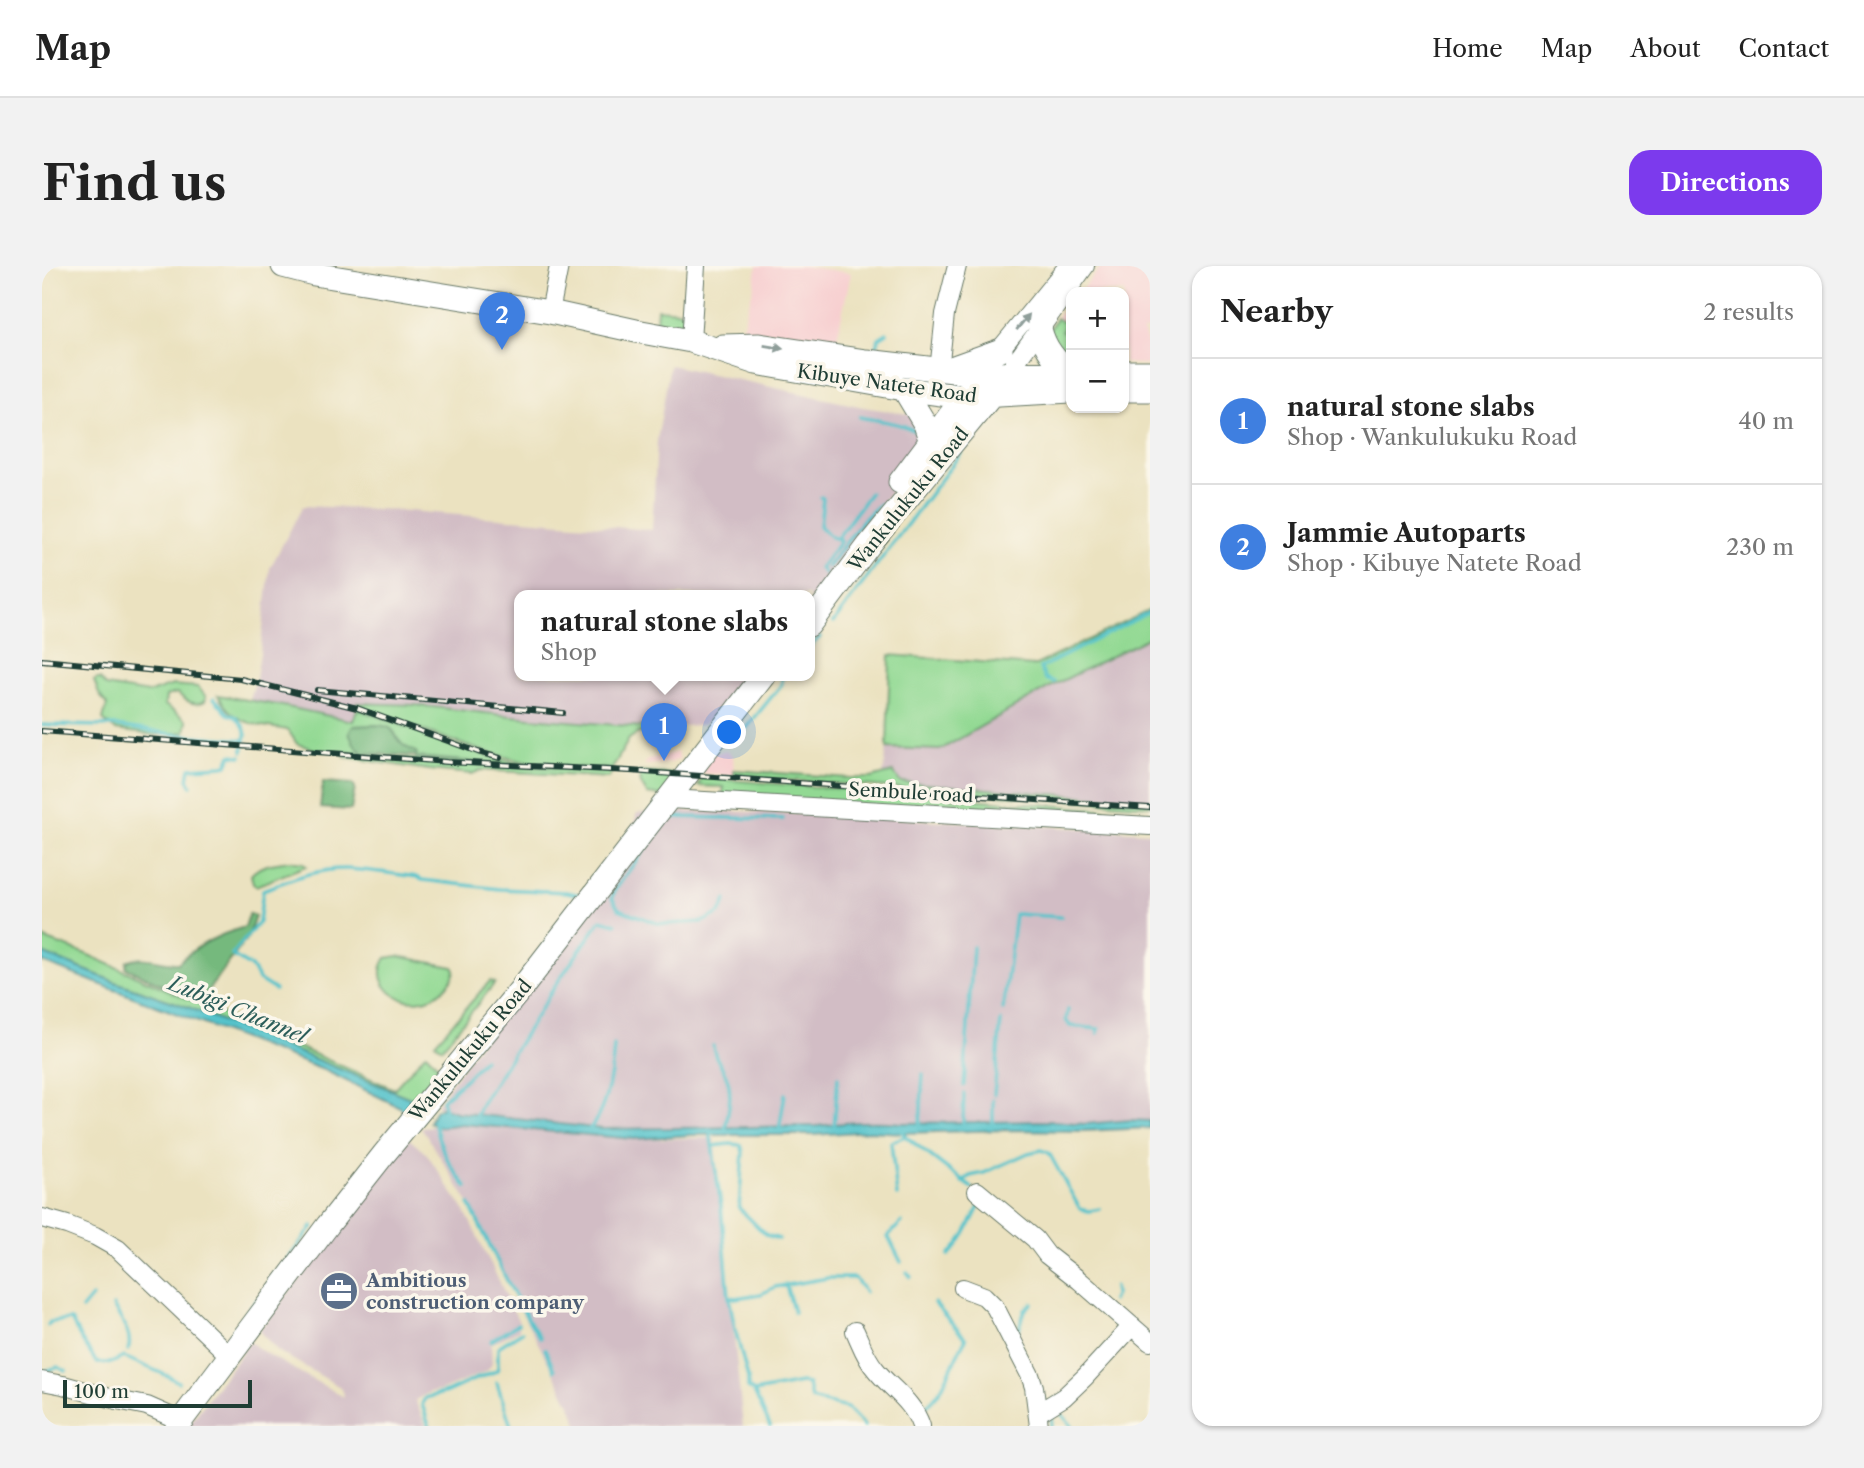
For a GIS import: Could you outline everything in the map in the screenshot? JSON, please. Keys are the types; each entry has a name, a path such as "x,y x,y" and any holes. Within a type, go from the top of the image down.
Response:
{"main road":[{"name":"Kibuye Natete Road","path":"283,266 314,274 550,312 698,344 757,363 904,389 964,397 990,397 1066,380"},
{"path":"1040,329 1043,344 1066,373"},
{"name":"Kibuye Natete Road","path":"698,344 760,345 942,371 1066,379"},
{"path":"942,371 1001,349"},
{"path":"1129,372 1150,372"},
{"name":"Wankulukuku Road","path":"815,617 869,545 1008,373"},
{"name":"Wankulukuku Road","path":"815,593 980,374"},
{"path":"904,389 925,424 931,442"},
{"path":"1129,390 1150,390"},
{"name":"Wankulukuku Road","path":"179,1424 328,1225 521,989 759,681"}],"street":[{"path":"550,312 559,266"},
{"path":"696,266 698,344"},
{"path":"942,371 944,321 957,266"},
{"path":"980,374 1068,266"},
{"path":"1008,373 1085,266"},
{"name":"Sembule road","path":"669,799 1150,826"},
{"path":"977,1191 1035,1239 1047,1255 1150,1342"},
{"path":"42,1218 86,1232 118,1249 230,1356"},
{"path":"963,1289 984,1296 995,1307 1030,1374 1038,1420"},
{"path":"1038,1420 1085,1377 1132,1326"},
{"path":"855,1331 876,1371 905,1399 921,1426"},
{"path":"42,1381 147,1406 179,1424"}],"shaded area":[{"path":"757,266 803,266 851,273 834,352 739,337"},
{"path":"1102,266 1150,266 1150,329 1143,331 1150,349 1150,365 1129,363 1129,287 1083,287"},
{"path":"1066,307 1066,362 1038,357 1056,318"},
{"path":"670,365 863,407 946,420 815,593 815,590 514,590 514,681 749,681 719,716 702,725 654,728 415,705 356,703 354,721 250,700 260,653 270,568 303,506 396,510 652,530 657,441"},
{"path":"1150,637 1150,802 900,782 893,772 883,775 887,748 940,750 1048,688"},
{"path":"727,751 733,755 734,776 701,773 713,753"},
{"path":"677,752 680,759 669,763 643,765 649,760"},
{"path":"772,812 1150,832 1150,1121 1085,1124 1055,1121 883,1121 817,1126 603,1129 456,1112 436,1105 634,828 637,813"},
{"path":"462,1124 634,1139 714,1138 743,1426 579,1426 466,1198 421,1127"},
{"path":"409,1139 427,1154 466,1213 519,1322 519,1330 491,1344 492,1364 487,1371 415,1400 426,1426 188,1426 250,1342 344,1397 340,1387 278,1351 259,1331"}],"green space":[{"path":"657,309 691,312 688,325 656,322"},
{"path":"1056,318 1066,324 1062,331 1066,333 1066,364 1051,363 1038,357 1037,352"},
{"path":"1150,610 1150,637 1048,688 940,750 887,748 890,655 1034,666"},
{"path":"97,679 106,686 149,693 173,685 198,687 206,697 205,701 194,703 177,693 166,696 165,705 187,720 185,732 154,735 115,730 103,720 107,705 94,681"},
{"path":"218,695 353,721 357,709 478,753 529,766 416,757 416,753 401,744 394,732 378,725 354,726 349,733 362,753 317,750 297,744 288,730 257,725 239,718 231,713"},
{"path":"356,703 415,705 654,728 629,739 612,769 537,765 479,750 357,707"},
{"path":"378,725 391,729 402,744 417,753 416,756 362,753 349,733 353,726"},
{"path":"345,754 612,771 609,778 481,770 472,774 344,757"},
{"path":"734,770 849,778 871,778 893,772 900,782 1150,802 1150,806 734,776"},
{"path":"639,772 695,775 661,796 647,794 641,784"},
{"path":"702,778 1150,813 1150,821 722,799 724,787 698,786"},
{"path":"323,782 352,784 355,788 351,810 320,808"},
{"path":"289,861 306,866 256,886 253,884 251,875 259,868"},
{"path":"249,914 255,916 248,937 203,997 191,998 126,968 127,961 139,958 178,963 209,941 245,927"},
{"path":"42,938 86,954 394,1089 426,1053 445,1073 420,1102 188,1007 42,953"},
{"path":"398,956 453,967 454,976 444,989 432,997 419,1001 407,1000 387,989 382,980 381,969 386,958"},
{"path":"490,981 495,983 442,1048 435,1043"}],"water":[{"path":"42,953 188,1007 420,1102 406,1113 400,1107 326,1071 42,962"},
{"path":"441,1107 456,1112 603,1129 817,1126 870,1122 1055,1121 1085,1124 1130,1120 1150,1121 1150,1128 903,1133 870,1131 634,1139 462,1124 440,1127 429,1122 435,1111"}],"waterway":[{"path":"874,353 879,338 887,333"},
{"path":"860,417 898,424 918,433"},
{"path":"966,445 974,435"},
{"path":"833,623 961,453"},
{"path":"824,573 820,568 840,542 838,537 870,493"},
{"path":"821,497 820,526 831,537 838,539"},
{"path":"828,567 863,520 880,504"},
{"path":"1054,682 1046,679 1040,668 1150,612"},
{"path":"815,642 820,637"},
{"path":"743,732 782,681"},
{"path":"214,698 244,727 244,745"},
{"path":"42,725 115,726 245,740"},
{"path":"191,785 188,779 190,768 227,765 231,755 241,756"},
{"path":"726,900 720,913 702,922 668,924 657,923 619,909 612,898 616,888 669,817 783,819"},
{"path":"275,990 259,980 251,967 232,955 259,922 263,890 304,875 325,870 356,870 500,889 567,892 584,896"},
{"path":"1003,1010 1015,914 1061,917"},
{"path":"476,1116 557,983 601,920 616,924"},
{"path":"964,1086 973,947"},
{"path":"1068,1010 1066,1020 1070,1026 1099,1029 1098,1033"},
{"path":"994,1094 1001,1021"},
{"path":"589,1130 604,1101 614,1046"},
{"path":"713,1046 729,1087 730,1102 725,1131"},
{"path":"446,1112 442,1100 484,1059"},
{"path":"920,1125 923,1074"},
{"path":"834,1127 838,1077"},
{"path":"779,1130 785,1094"},
{"path":"963,1124 964,1094"},
{"path":"993,1100 993,1123"},
{"path":"434,1121 446,1156 467,1187"},
{"path":"710,1131 735,1329 748,1378 748,1388 754,1392 770,1426"},
{"path":"902,1132 972,1188"},
{"path":"897,1196 891,1142 905,1136"},
{"path":"713,1146 741,1145 743,1152 739,1208 766,1235 779,1239"},
{"path":"962,1182 970,1176 1042,1150 1049,1153 1080,1209 1100,1209"},
{"path":"949,1255 963,1237 981,1203"},
{"path":"469,1204 511,1289 540,1338"},
{"path":"901,1262 888,1236 902,1222"},
{"path":"269,1284 313,1226"},
{"path":"907,1272 911,1277"},
{"path":"730,1297 761,1294 775,1287 828,1278 855,1278 865,1292"},
{"path":"786,1286 794,1312"},
{"path":"1112,1301 1114,1287"},
{"path":"82,1309 92,1297"},
{"path":"225,1343 256,1300"},
{"path":"921,1410 942,1387 966,1339 934,1303"},
{"path":"1017,1335 1025,1310 1032,1303"},
{"path":"113,1306 128,1333 128,1350"},
{"path":"48,1325 50,1322 71,1320 97,1363 111,1363 124,1357 178,1382"},
{"path":"491,1341 518,1324"},
{"path":"429,1426 422,1404 425,1398 447,1392 496,1371 498,1347 522,1332"},
{"path":"545,1349 554,1370"},
{"path":"184,1398 215,1356"},
{"path":"46,1371 58,1367 66,1371"},
{"path":"497,1383 511,1426"},
{"path":"754,1392 808,1384 811,1399 847,1408 864,1426"},
{"path":"1057,1409 1072,1426"},
{"path":"1051,1426 1053,1413"}],"railway":[{"path":"42,660 241,679 357,708 500,758"},
{"path":"317,690 563,713"},
{"path":"42,731 447,762 630,771 1150,808"}],"place":[{"name":"Jammie Autoparts","path":"502,350"},
{"name":"natural stone slabs","path":"664,761"},
{"name":"Ambitious construction company","path":"339,1291"}],"water label":[{"name":"Lubigi Channel","path":"238,1010"}]}
